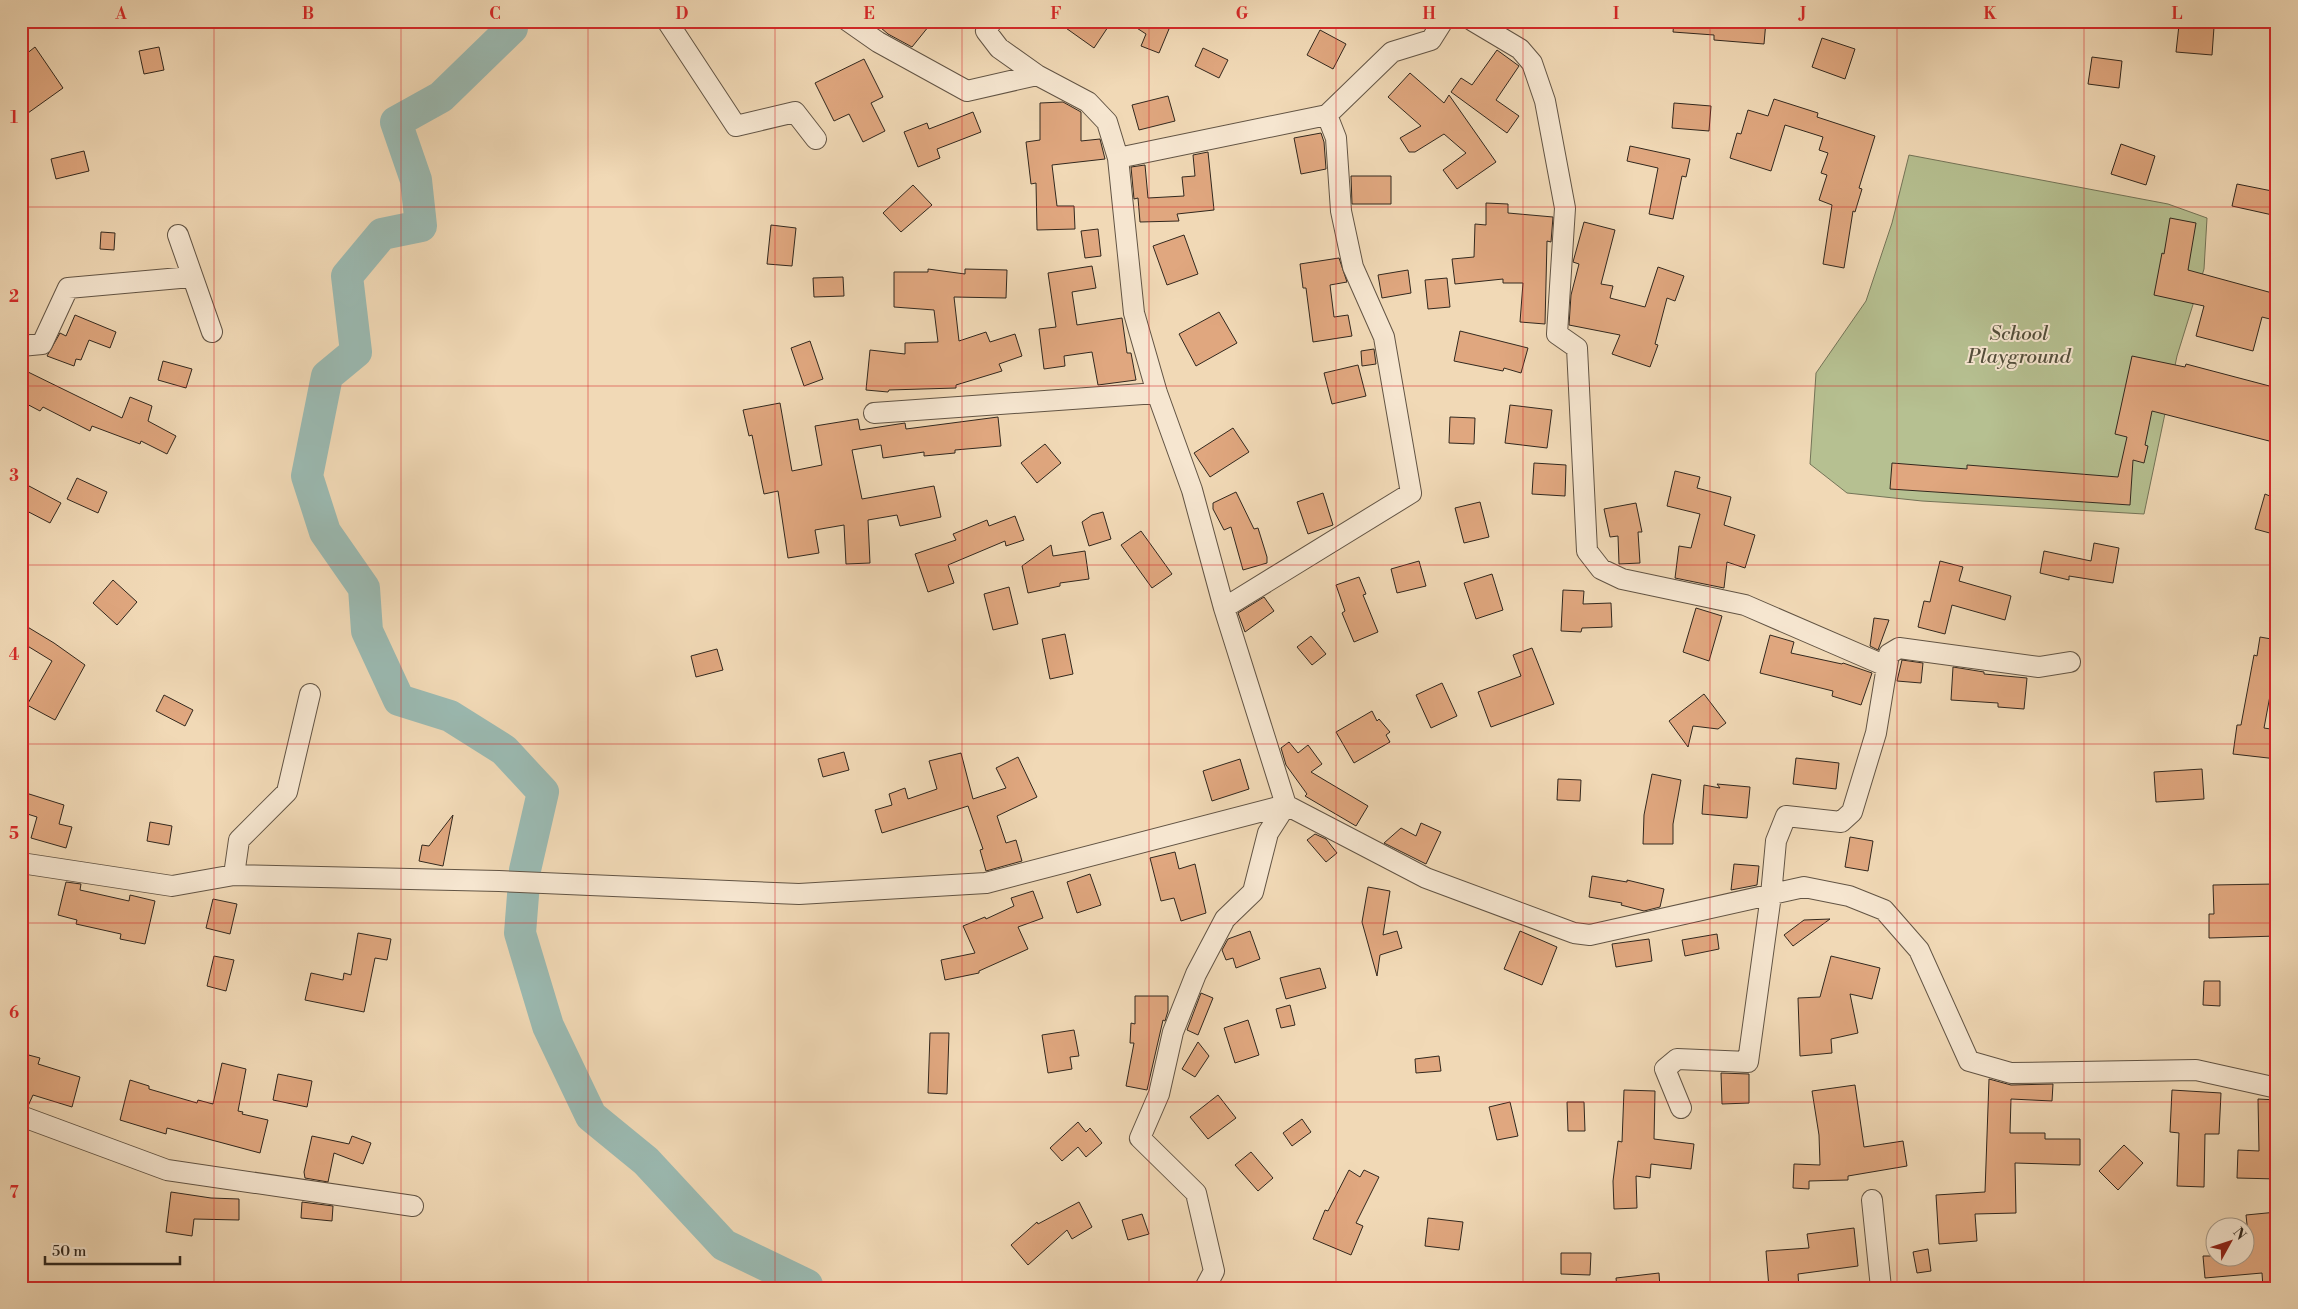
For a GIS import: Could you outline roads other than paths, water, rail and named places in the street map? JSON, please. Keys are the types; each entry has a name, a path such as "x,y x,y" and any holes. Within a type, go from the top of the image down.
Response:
{"street":[{"path":"667,21 736,126 795,112 816,140"},
{"path":"848,21 878,42 967,91 1037,75"},
{"path":"992,21 986,31 999,48 1037,75 1088,102 1107,122 1118,158 1134,313 1157,393 1192,490 1224,608 1286,805"},
{"path":"1118,158 1327,115 1392,52 1431,40 1443,21"},
{"path":"1473,21 1520,49 1532,63 1545,101 1565,208 1557,334 1577,348 1587,551 1601,569 1622,579 1745,605 1886,666"},
{"path":"1224,608 1411,493 1384,337 1353,267 1341,211 1336,138 1327,115"},
{"path":"178,235 191,277 212,332"},
{"path":"21,346 42,344 68,288 191,277"},
{"path":"874,413 1157,393"},
{"path":"1681,1108 1665,1069 1677,1059 1748,1062 1771,895 1776,841 1786,816 1841,822 1852,812 1876,733 1889,654 1899,648 2040,667 2070,662"},
{"path":"234,875 239,840 287,792 310,694"},
{"path":"1205,1288 1214,1271 1196,1193 1140,1138 1159,1094 1173,1032 1196,974 1225,919 1253,892 1268,833 1286,805"},
{"path":"21,863 172,886 234,875 499,881 799,894 986,883 1286,805 1426,878 1574,933 1590,935 1804,887 1848,896 1884,910 1919,950 1969,1061 2011,1073 2196,1070 2277,1088"},
{"path":"21,1116 167,1170 413,1206"},
{"path":"1872,1200 1881,1288"}],"waterway":[{"path":"507,21 512,28 441,97 396,122 416,180 421,226 382,234 347,276 356,352 327,376 307,476 325,532 364,588 367,631 399,700 450,716 504,750 543,792 525,870 520,933 548,1026 591,1116 646,1161 724,1245 807,1285 808,1288"}],"park label":[{"name":"School Playground","path":"2019,344"}]}
